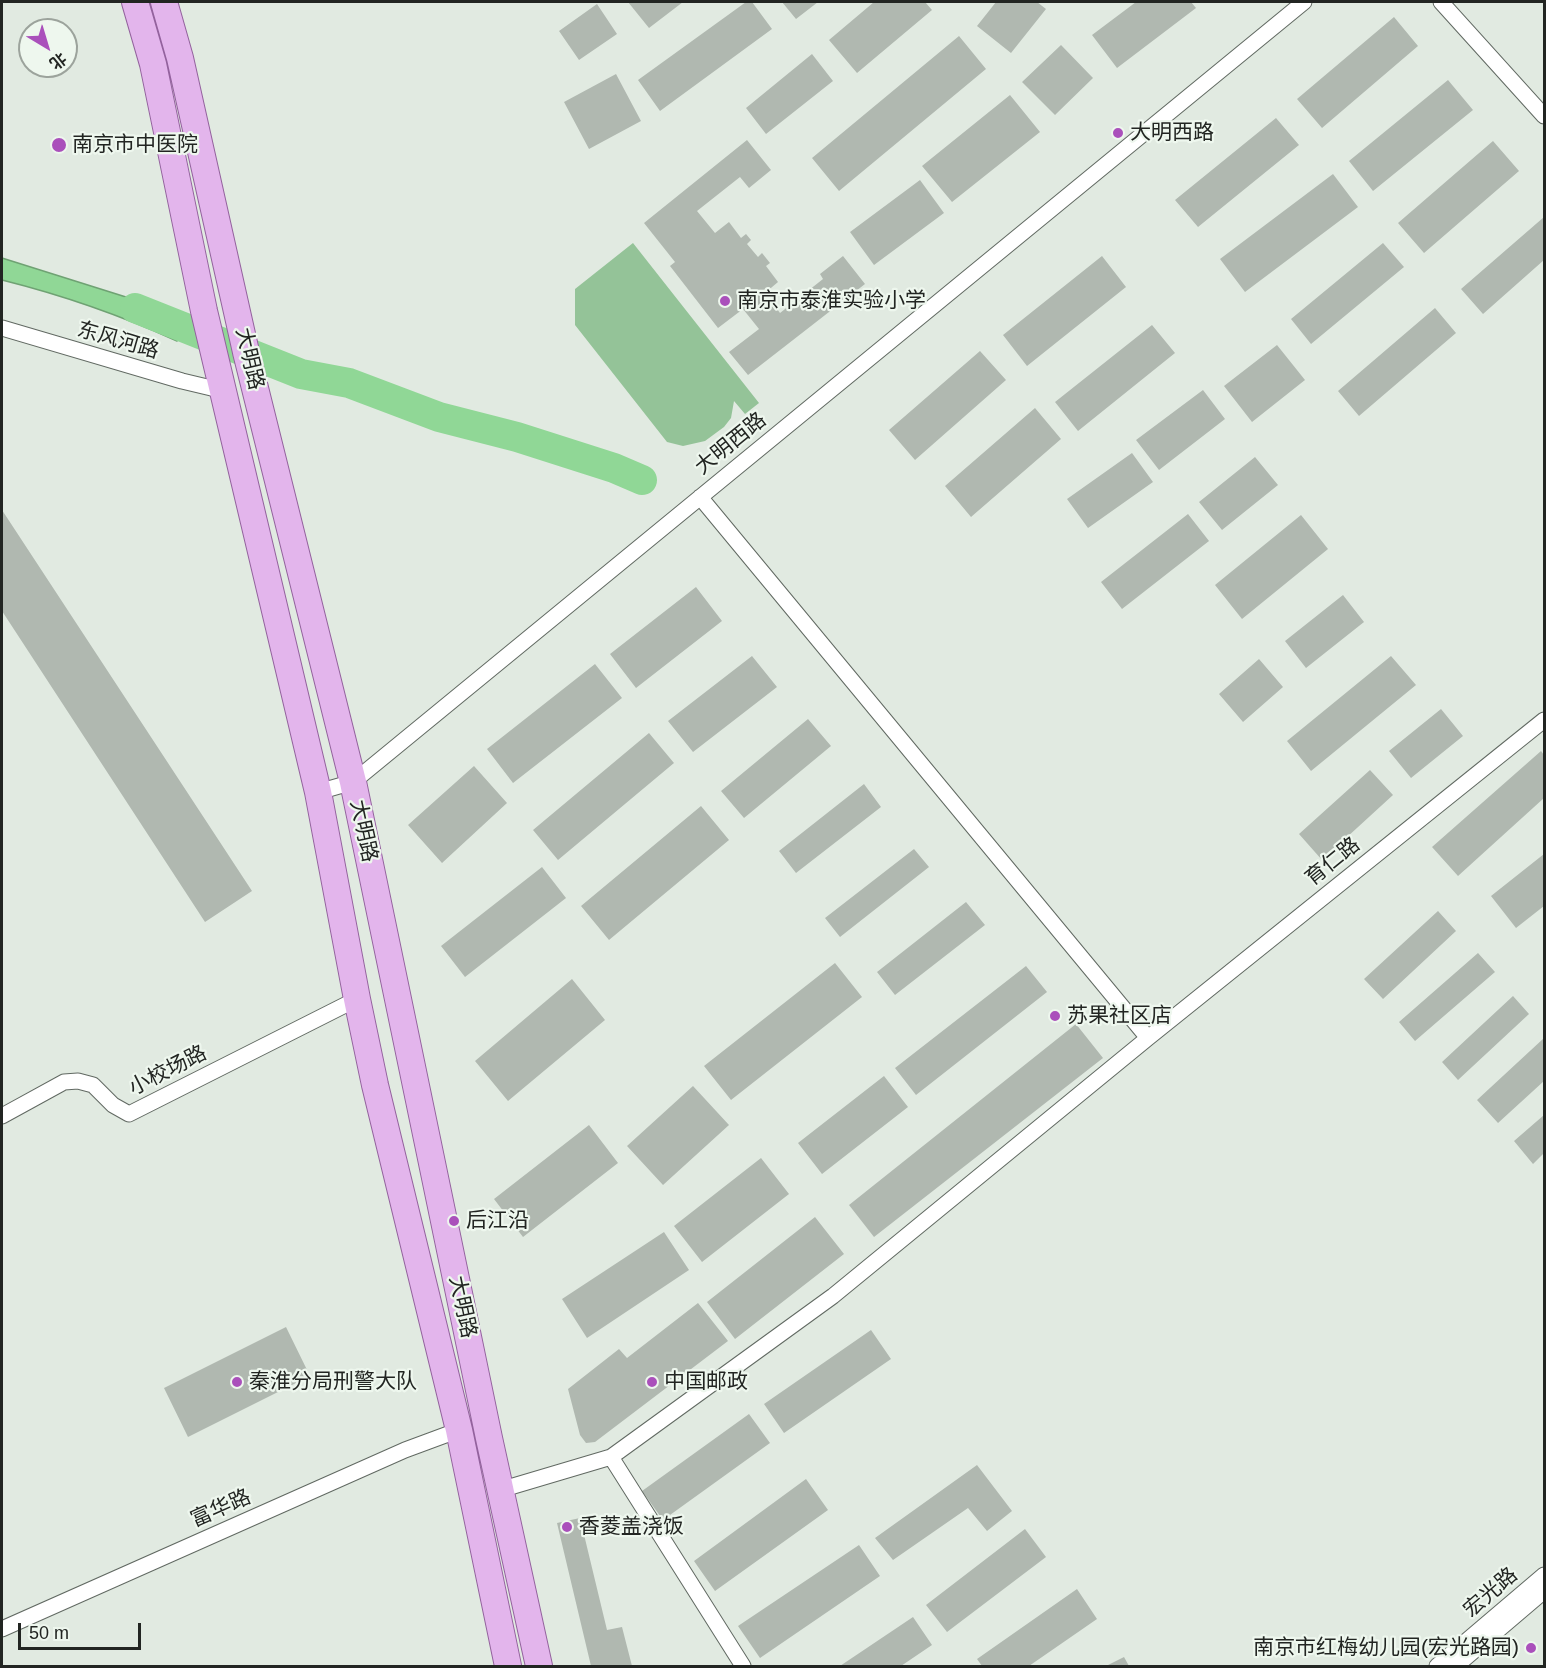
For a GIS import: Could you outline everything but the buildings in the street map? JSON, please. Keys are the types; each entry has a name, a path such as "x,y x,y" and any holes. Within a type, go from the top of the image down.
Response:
{"main road":[{"name":"大明路","path":"135,2 153,64 204,311 318,792 375,1084 459,1430 508,1666"},
{"name":"大明路","path":"164,2 180,57 252,375 353,782 539,1666"}],"street":[{"name":"大明西路","path":"318,792 353,782 1304,2"},
{"path":"1441,2 1545,116"},
{"name":"东风河路","path":"2,328 182,381 221,378"},
{"path":"700,497 1148,1038"},
{"name":"育仁路","path":"501,1492 510,1487 611,1457 833,1296 1148,1038 1545,720"},
{"name":"小校场路","path":"2,1116 64,1082 78,1081 93,1085 113,1105 129,1114 357,999"},
{"name":"富华路","path":"2,1629 405,1450 459,1430"},
{"path":"611,1457 743,1666"},
{"name":"宏光路","path":"1437,1666 1545,1575"},
{"name":"宏光路","path":"1456,1666 1545,1591"}],"shaded area":[{"path":"633,243 759,403 745,414 734,401 731,418 724,427 705,441 683,446 667,442 575,325 575,289"},
{"path":"2,258 145,303 169,320 179,334 177,341 91,306 2,280"}],"waterway":[{"path":"135,308 301,374 349,383 439,417 517,437 614,468 642,480"}],"place":[{"name":"大明西路","path":"1118,133"},
{"name":"南京市中医院","path":"59,145"},
{"name":"南京市泰淮实验小学","path":"725,301"},
{"name":"苏果社区店","path":"1055,1016"},
{"name":"后江沿","path":"454,1221"},
{"name":"秦淮分局刑警大队","path":"237,1382"},
{"name":"中国邮政","path":"652,1382"},
{"name":"香菱盖浇饭","path":"567,1527"},
{"name":"南京市红梅幼儿园(宏光路园)","path":"1531,1648"}]}
